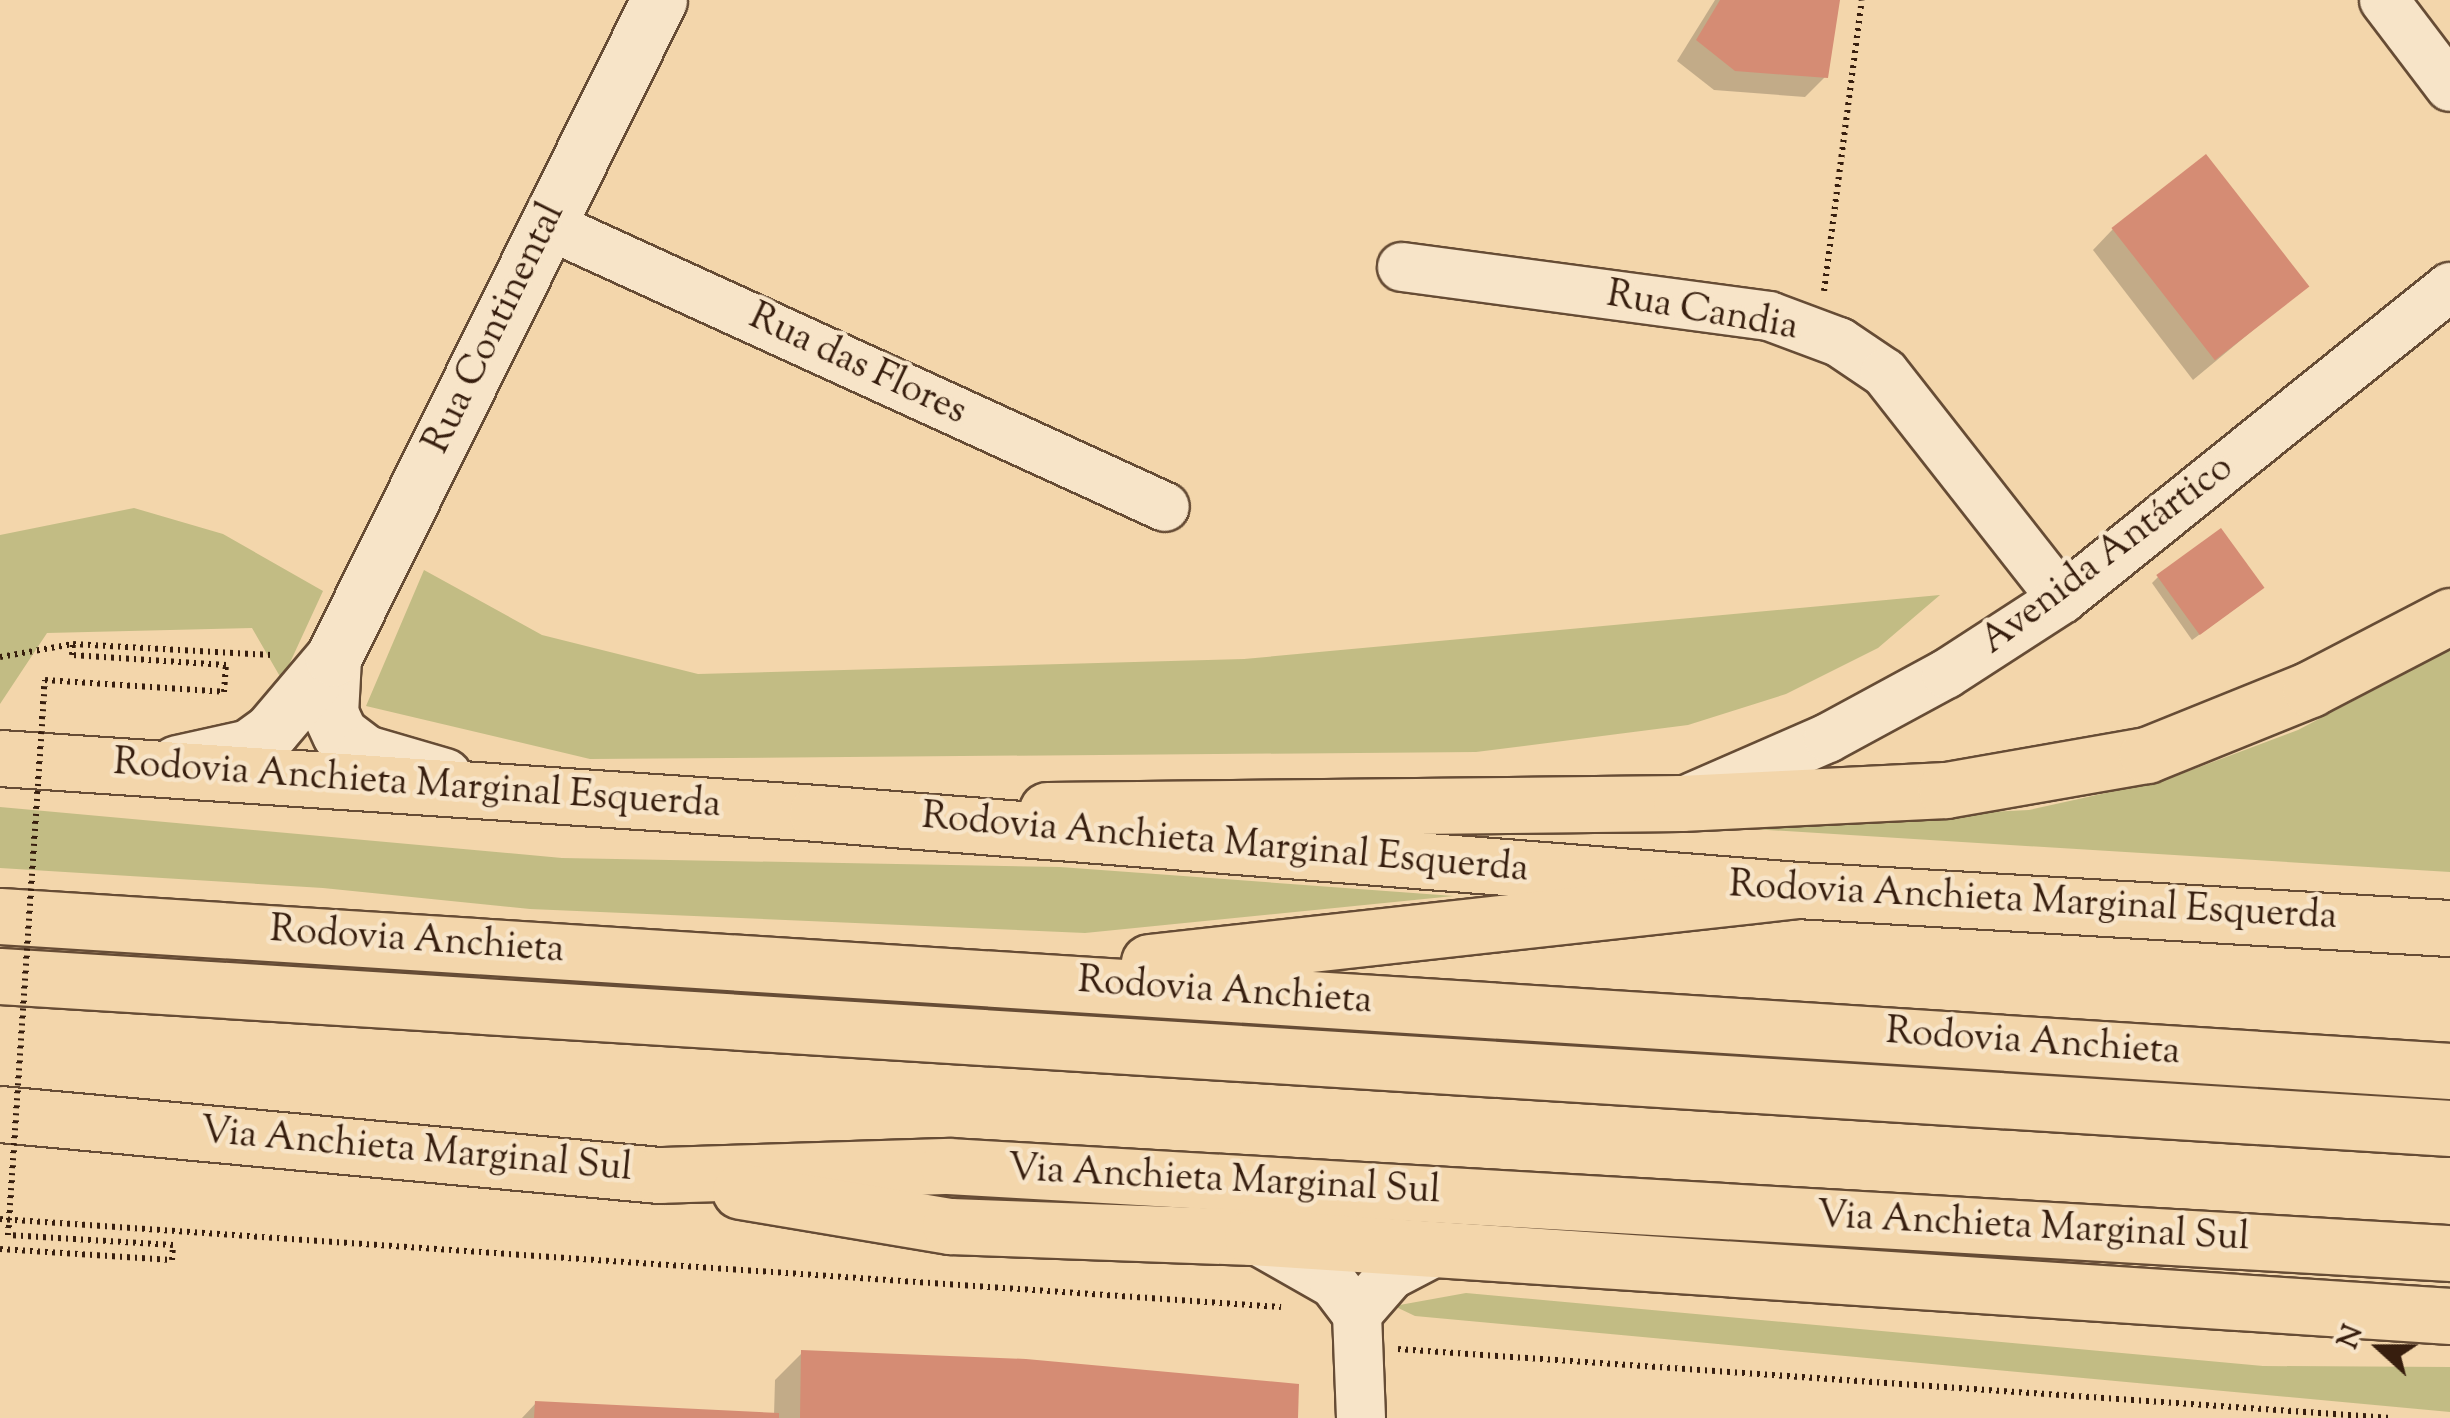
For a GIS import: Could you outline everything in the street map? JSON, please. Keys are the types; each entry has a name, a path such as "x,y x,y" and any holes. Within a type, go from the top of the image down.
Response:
{"main road":[{"path":"818,813 1681,803 1946,790 2104,766 2256,713 2450,616"},
{"name":"Rodovia Anchieta Marginal Esquerda","path":"0,758 818,813 1798,890 2450,928"},
{"path":"988,978 1798,890"},
{"name":"Rodovia Anchieta","path":"0,916 2450,1071"},
{"name":"Rodovia Anchieta","path":"0,976 2450,1128"},
{"name":"Via Anchieta Marginal Sul","path":"0,1114 659,1175 948,1166 2450,1253"},
{"path":"659,1175 950,1226 1252,1237 2450,1316"}],"street":[{"name":"Rua Continental","path":"149,768 249,747 272,731 333,658 659,0"},
{"path":"2384,0 2450,86"},
{"name":"Rua das Flores","path":"548,225 1165,507"},
{"name":"Rua Candia","path":"1402,268 1769,316 1839,342 1885,374 2062,600"},
{"name":"Avenida Antártico","path":"1681,803 1862,720 2062,600 2450,288"},
{"name":"Rua Continental","path":"333,658 330,713 340,734 364,753 503,792"},
{"path":"1252,1237 1334,1284 1357,1330 1362,1418"},
{"path":"1357,1330 1391,1274 1439,1250"}],"path":[{"path":"1824,293 1862,0"},
{"path":"0,1249 172,1260 173,1245 8,1235 45,680 224,692 226,665 72,655 73,644"},
{"path":"0,657 73,644 333,658"},
{"path":"0,1219 1224,1298 1283,1307 1357,1330 2390,1418"}],"shaded area":[{"path":"134,508 223,534 323,591 282,680 252,628 47,633 0,704 0,535"},
{"path":"424,570 542,635 698,674 1244,659 1940,595 1878,648 1786,694 1688,725 1476,752 590,759 366,706"},
{"path":"2450,650 2450,872 1703,826 2029,810 2165,780 2298,730"},
{"path":"0,807 562,858 1060,867 1454,896 1085,933 530,909 323,888 0,868"},
{"path":"1466,1293 2263,1366 2450,1367 2450,1412 1415,1316 1394,1306"}],"building":[{"path":"1720,0 1840,0 1828,78 1735,71 1696,40"},
{"path":"2206,154 2309,286 2215,360 2111,228"},
{"path":"2221,528 2264,588 2200,635 2156,575"},
{"path":"801,1350 1026,1359 1299,1384 1298,1418 800,1418"},
{"path":"535,1401 779,1413 779,1418 534,1418"}]}
